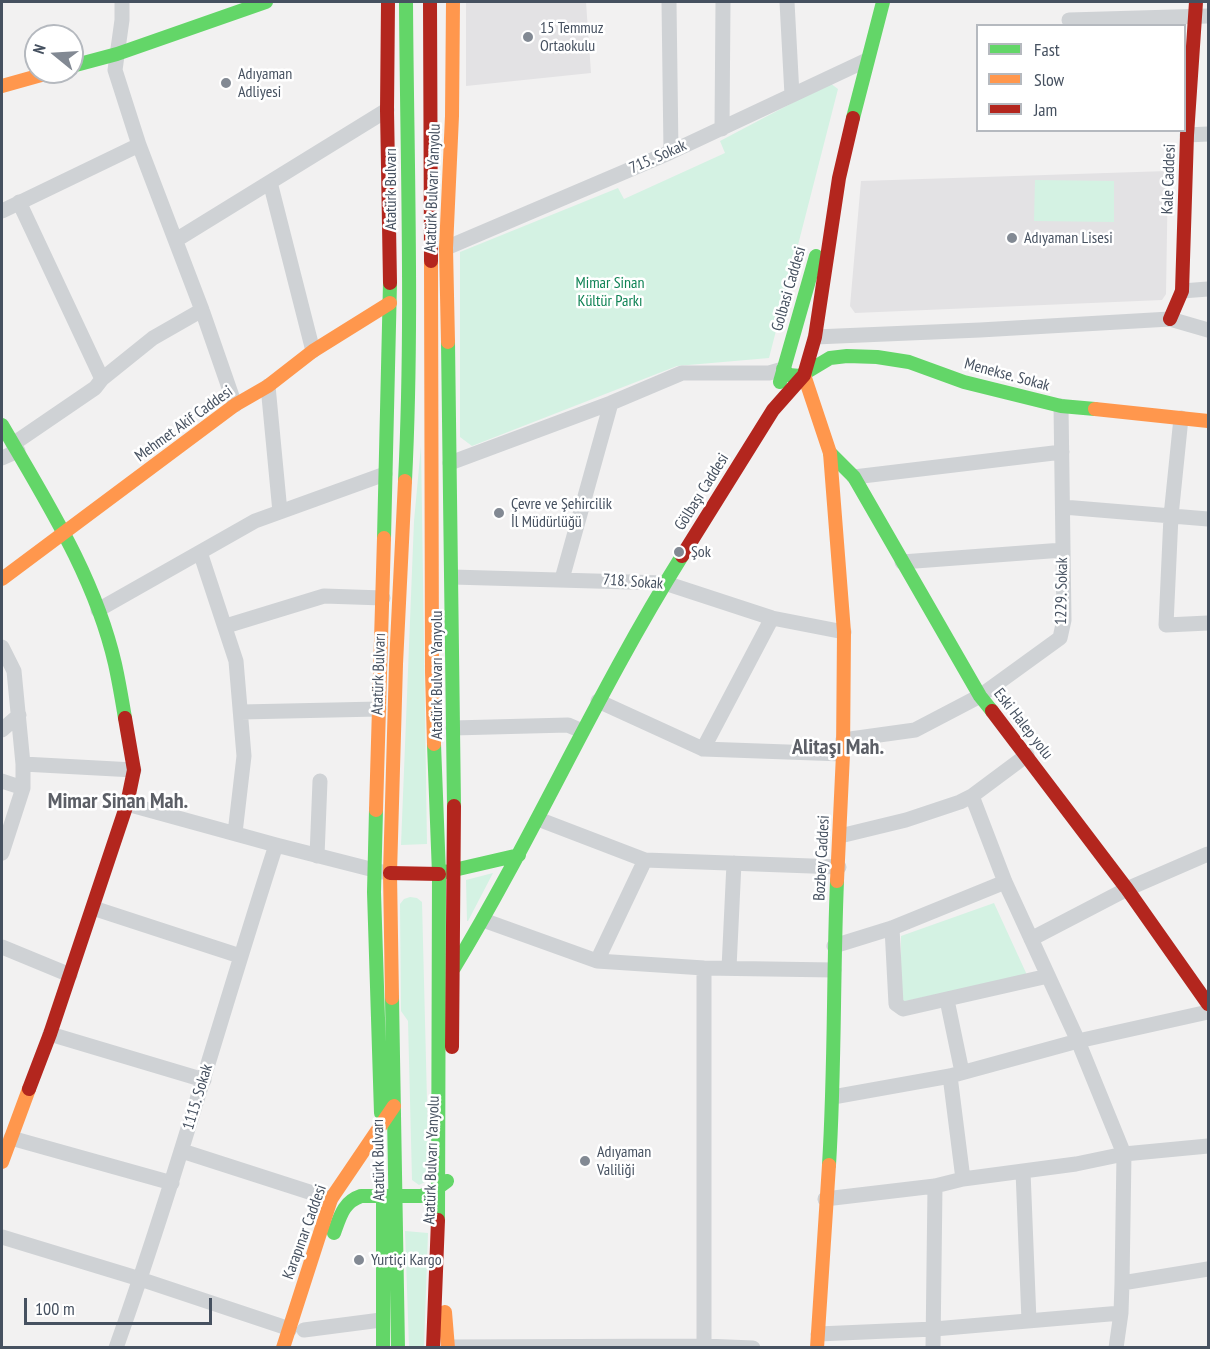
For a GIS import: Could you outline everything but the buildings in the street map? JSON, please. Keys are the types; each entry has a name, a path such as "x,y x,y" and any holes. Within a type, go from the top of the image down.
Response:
{"main road":[{"path":"84,63 117,54 266,2"},
{"path":"382,1347 381,1320 389,1196 381,1125 382,872 379,709 390,303 388,2"},
{"name":"Atatürk Bulvarı","path":"398,1347 389,1196 394,1105 382,872 396,664 407,438 406,2"},
{"path":"430,2 432,672 439,874 444,1183 432,1347"},
{"name":"Atatürk Bulvarı Yanyolu","path":"448,1347 444,1322 444,1183 454,968 455,872 446,248 452,116 453,2"},
{"name":"Kale Caddesi","path":"1170,319 1182,291 1187,135 1202,17 1196,2"},
{"name":"Gölbaşı Caddesi","path":"454,968 519,855 598,701 665,583 773,410 804,375 815,337 839,178 881,5"},
{"path":"2,86 24,80"},
{"name":"Golbasi Caddesi","path":"773,410 839,178"},
{"name":"Mehmet Akif Caddesi","path":"2,579 235,405 268,386 313,351 390,303"},
{"path":"794,332 806,331 815,337"},
{"name":"Menekse. Sokak","path":"804,375 830,358 878,357 909,363 964,382 1061,406 1209,422"},
{"path":"783,369 793,376 804,375"},
{"name":"Bozbey Caddesi","path":"804,375 830,453 844,632 843,747 834,946 832,1096 817,1341"},
{"path":"2,425 64,533 98,610 115,663 134,770 127,804 93,908 50,1034 2,1162"},
{"name":"Eski Halep yolu","path":"830,453 854,477 980,696 1028,755 1209,1004"},
{"path":"382,872 439,874 519,855"},
{"name":"Karapınar Caddesi","path":"283,1347 300,1330 331,1199 394,1105"},
{"name":"Karapınar Caddesi","path":"317,1288 344,1206 358,1196 424,1195 444,1183"}],"street":[{"path":"122,2 122,20 115,70 139,145 202,310 235,405"},
{"path":"669,2 671,152"},
{"path":"722,129 723,2"},
{"path":"787,2 792,95"},
{"path":"1069,20 1202,17"},
{"name":"715. Sokak","path":"446,248 671,152 867,60"},
{"path":"176,240 387,110"},
{"path":"1187,135 1209,134"},
{"path":"2,211 139,145"},
{"path":"270,182 313,351"},
{"path":"20,202 102,379"},
{"path":"1182,291 1209,289"},
{"path":"2,458 95,388 102,379 153,338 202,310"},
{"path":"815,337 1170,319 1209,330"},
{"path":"450,463 682,374 769,373 783,369"},
{"path":"268,386 280,512"},
{"path":"562,579 611,403"},
{"name":"1229. Sokak","path":"703,749 843,747 915,730 980,696 1060,638 1064,620 1061,406"},
{"path":"1181,418 1171,516 1166,625 1209,623"},
{"path":"854,477 1062,452"},
{"path":"98,610 255,521 386,474"},
{"path":"1063,507 1209,519"},
{"path":"902,562 1063,550"},
{"path":"200,552 236,661 244,756 235,833"},
{"name":"718. Sokak","path":"452,577 665,583 772,618 844,632"},
{"path":"226,626 324,596 383,598"},
{"path":"598,701 703,749 772,618"},
{"path":"2,647 14,671 23,764 23,788 2,853"},
{"path":"241,712 379,709"},
{"path":"2,730 19,715"},
{"path":"453,728 568,725 582,731"},
{"path":"840,836 906,820 972,796 1028,755"},
{"path":"23,764 134,770"},
{"path":"2,781 23,788"},
{"path":"317,856 320,781"},
{"path":"972,796 1005,882 1078,1041 1124,1154 1121,1313 1116,1347"},
{"path":"127,804 382,872"},
{"path":"538,819 645,860 839,867"},
{"name":"1115. Sokak","path":"116,1347 172,1183 276,845"},
{"path":"1032,939 1127,889 1209,854"},
{"path":"597,962 645,860"},
{"path":"729,968 734,863"},
{"path":"834,946 892,928 1005,882"},
{"path":"93,908 240,956"},
{"path":"483,920 597,962 704,968 834,970"},
{"path":"892,928 896,1004 906,1010 1048,976"},
{"path":"2,947 70,975"},
{"path":"704,968 704,1346"},
{"path":"946,1000 956,1074 963,1179"},
{"path":"832,1096 956,1074 1078,1041 1209,1012"},
{"path":"50,1034 204,1080"},
{"path":"10,1138 172,1183"},
{"path":"825,1199 935,1186 963,1179 1076,1164 1124,1154 1209,1146"},
{"path":"182,1151 331,1199"},
{"path":"1023,1171 1029,1321"},
{"path":"933,1347 935,1186"},
{"path":"2,1237 300,1330 381,1320"},
{"path":"1122,1283 1209,1269"},
{"path":"817,1341 1121,1313"},
{"path":"448,1347 753,1347"}],"shaded area":[{"name":"15 Temmuz Ortaokulu","path":"466,2 586,2 591,73 466,86"},
{"name":"Adıyaman Lisesi","path":"1168,171 1166,294 1162,300 855,313 850,306 861,181"}],"green space":[{"name":"Mimar Sinan Kültür Parkı","path":"830,83 838,89 769,358 677,366 472,446 460,437 460,252 618,188 624,199 725,153 720,141"},
{"path":"1035,180 1114,181 1114,222 1034,221"},
{"path":"421,446 427,844 401,845 414,521"},
{"path":"493,873 468,921 467,921 466,880"},
{"path":"410,897 422,902 431,1179 419,1185 412,1180 408,1021 401,1011 400,904 404,899"},
{"path":"994,903 1027,975 901,1002 901,936"},
{"path":"405,1231 428,1233 424,1347 409,1347"}],"traffic: fast":[{"path":"84,63 117,54 266,2"},
{"path":"405,481 409,302 406,2"},
{"path":"853,118 883,2"},
{"path":"780,382 816,256"},
{"path":"384,538 390,283"},
{"path":"448,342 454,806"},
{"path":"783,369 789,375 800,376 830,358 877,357 909,362 964,382 1061,406 1095,409"},
{"path":"2,425 68,540 82,570 106,632 115,664 125,718"},
{"path":"830,453 854,477 980,696 992,711"},
{"path":"454,968 512,866 622,658 682,556"},
{"path":"434,744 439,874 438,1220"},
{"path":"376,810 374,892 381,1113"},
{"path":"441,873 519,855"},
{"path":"829,1165 837,881"},
{"path":"392,998 398,1348"},
{"path":"334,1233 346,1206 361,1196 421,1196 432,1192 447,1181"},
{"path":"383,1196 383,1348"}],"traffic: slow":[{"path":"448,342 446,248 452,116 453,2"},
{"path":"2,86 24,80"},
{"path":"431,261 434,744"},
{"path":"2,579 235,405 268,386 313,351 390,303"},
{"path":"804,375 830,453 844,632 843,754 837,881"},
{"path":"1095,409 1208,421"},
{"path":"392,998 390,873 396,664 405,481"},
{"path":"376,810 384,538"},
{"path":"2,1162 29,1089"},
{"path":"283,1348 331,1199 394,1106"},
{"path":"817,1348 829,1165"},
{"path":"445,1312 448,1348"}],"traffic: jam":[{"path":"388,2 390,283"},
{"path":"430,2 431,261"},
{"path":"1170,319 1182,291 1187,135 1196,2"},
{"path":"682,556 773,410 804,375 815,337 839,178 853,118"},
{"path":"992,711 1127,889 1208,1004"},
{"path":"29,1089 50,1034 127,804 134,770 125,718"},
{"path":"452,1047 454,806"},
{"path":"390,873 439,874"},
{"path":"433,1348 438,1220"}],"place":[{"name":"15 Temmuz Ortaokulu","path":"528,37"},
{"name":"Adıyaman Adliyesi","path":"226,83"},
{"name":"Adıyaman Lisesi","path":"1012,238"},
{"name":"Çevre ve Şehircilik İl Müdürlüğü","path":"499,513"},
{"name":"Şok","path":"679,552"},
{"name":"Adıyaman Valiliği","path":"585,1161"},
{"name":"Yurtiçi Kargo","path":"359,1260"}],"district":[{"name":"Alitaşı Mah.","path":"838,748"},
{"name":"Mimar Sinan Mah.","path":"118,802"}]}
